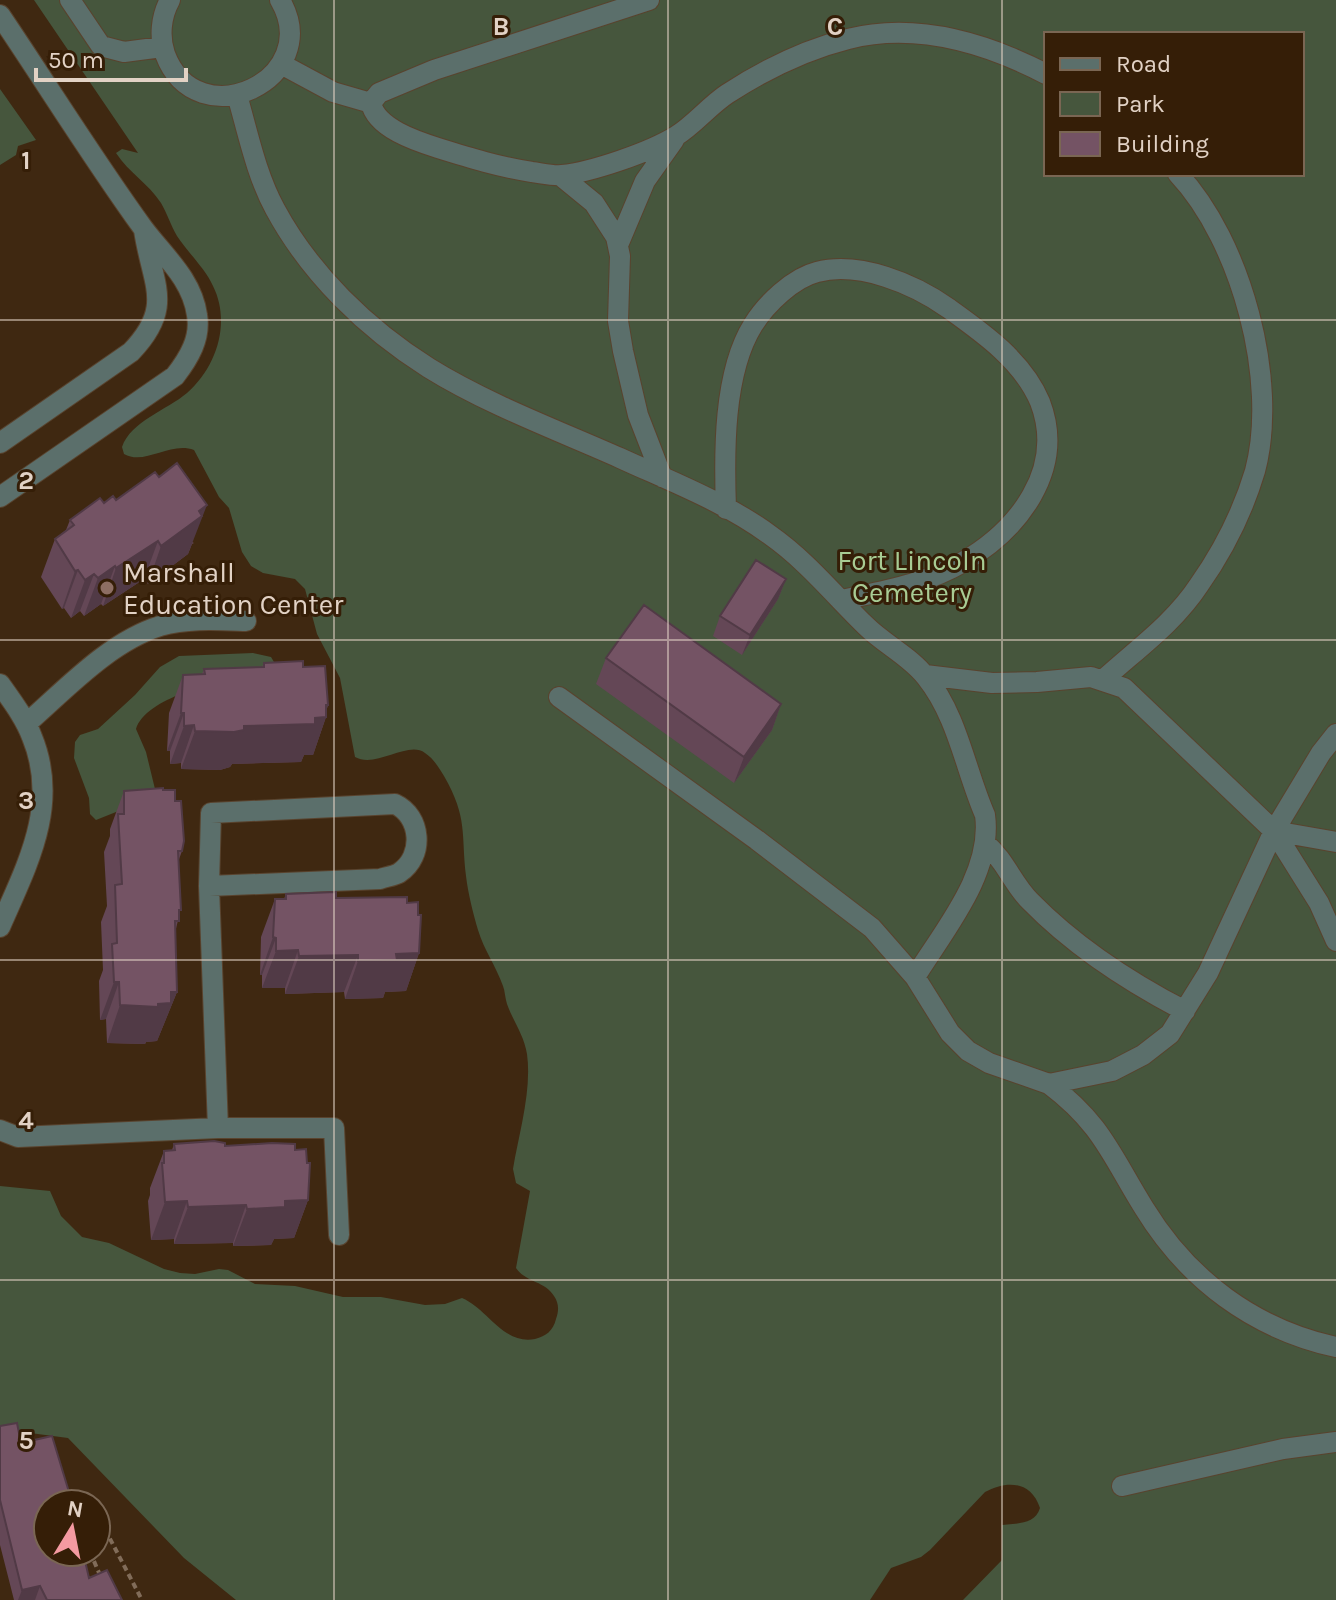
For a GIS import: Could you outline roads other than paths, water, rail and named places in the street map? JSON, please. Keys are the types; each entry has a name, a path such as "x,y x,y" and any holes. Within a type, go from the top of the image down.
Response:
{"street":[{"path":"70,0 101,46 124,52 162,47"},
{"path":"170,0 162,25 162,47 168,62 187,84 203,93 218,96 254,90 270,79 281,64 288,49 289,32 288,18 280,0"},
{"path":"649,0 434,70 379,93 371,103 373,113 384,123 427,144 495,166 561,176 637,155 677,136 725,96 768,69 848,39 888,32 931,35 977,45 1044,73"},
{"path":"0,15 144,228 187,282 197,316 196,341 175,376 0,497"},
{"path":"281,64 333,92 371,103"},
{"path":"237,95 256,163 274,207 298,246 364,320 429,368 485,397 662,477 770,534 804,562 867,627 925,675 946,708 957,735 985,815 985,843 973,882 915,977"},
{"path":"618,245 645,181 677,136"},
{"path":"561,176 594,203 618,245 618,321 623,351 638,415 662,477"},
{"path":"1104,679 1164,627 1198,587 1230,534 1255,470 1261,430 1260,379 1253,327 1238,278 1218,230 1193,190 1180,176"},
{"path":"0,443 131,352 148,334 157,310 157,287 149,264 144,228"},
{"path":"726,509 728,410 741,352 753,325 774,299 796,283 817,272 846,270 885,275 927,294 998,345 1025,377 1040,403 1046,438 1045,462 1037,489 1016,520 990,544 961,564 922,582 842,600"},
{"path":"26,724 124,643 159,627 188,621 246,621"},
{"path":"925,675 992,683 1091,677 1124,688 1274,831 1319,903 1336,941"},
{"path":"0,684 36,746 42,778 41,822 33,851 0,927"},
{"path":"559,697 757,840 872,928 915,977 950,1033 968,1051 989,1063 1049,1084 1073,1101 1101,1134 1143,1207 1174,1252 1223,1296 1254,1317 1291,1334 1336,1347"},
{"path":"1049,1084 1112,1071 1143,1055 1170,1034 1208,973 1274,831 1321,753 1336,734"},
{"path":"209,886 380,879 399,872 411,859 417,833 413,818 395,804 211,813 209,886 218,1128"},
{"path":"1274,831 1336,842"},
{"path":"985,843 1010,870 1020,891 1060,928 1120,975 1185,1011"},
{"path":"0,1130 18,1137 218,1128 334,1128 339,1235"},
{"path":"1122,1486 1268,1453 1336,1442"}],"place":[{"name":"Marshall Education Center","path":"107,588"}],"park label":[{"name":"Fort Lincoln Cemetery","path":"912,576"}]}
